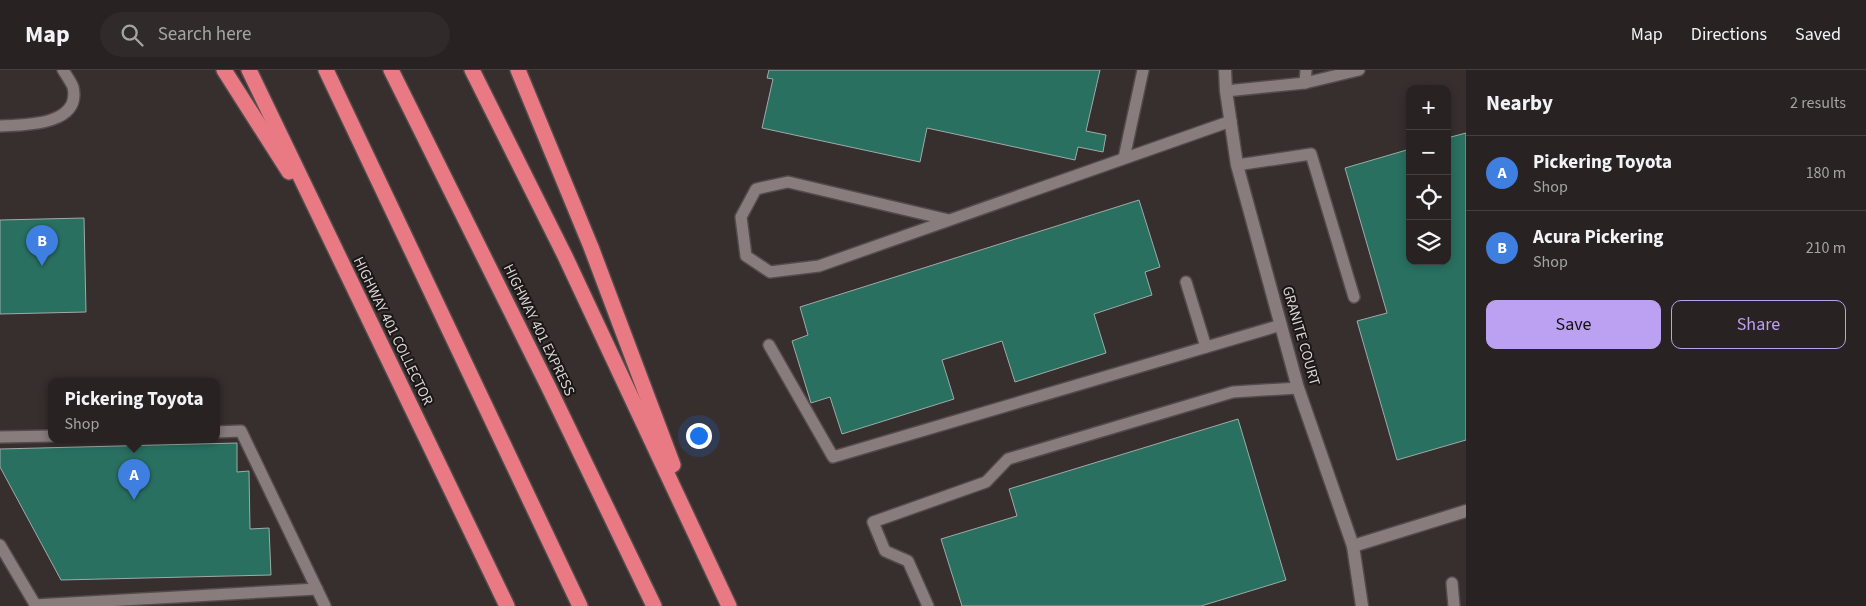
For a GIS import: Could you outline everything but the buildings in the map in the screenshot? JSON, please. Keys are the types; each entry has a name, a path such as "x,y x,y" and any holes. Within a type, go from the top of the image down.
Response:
{"highway":[{"path":"224,70 325,230"},
{"name":"HIGHWAY 401 COLLECTOR","path":"249,70 507,606"},
{"path":"326,70 580,606"},
{"name":"HIGHWAY 401 EXPRESS","path":"391,70 549,388 654,606"},
{"path":"472,70 565,256 729,606"},
{"path":"518,70 591,247 712,570"}],"street":[{"name":"GRANITE COURT","path":"1225,70 1226,91 1237,165 1298,388 1354,546 1362,606"},
{"path":"1354,546 1466,511"}],"lane":[{"path":"0,126 52,121 67,111 72,101 73,88 63,70"},
{"path":"1124,158 1143,70"},
{"path":"1306,70 1306,82"},
{"path":"1226,91 1306,82 1357,70"},
{"path":"949,220 788,182 756,189 741,217 746,256 770,272 820,266 1231,121"},
{"path":"1237,165 1311,154 1354,297"},
{"path":"1186,282 1206,347"},
{"path":"769,344 833,457 1281,325"},
{"path":"928,606 908,561 886,551 873,522 986,482 1008,459 1233,392 1298,388"},
{"path":"220,432 241,431 325,606"},
{"path":"0,438 48,436"},
{"path":"0,545 35,605 317,589"},
{"path":"1452,583 1454,606"}],"place":[{"name":"Acura Pickering","path":"42,266"},
{"name":"Pickering Toyota","path":"134,500"}]}
